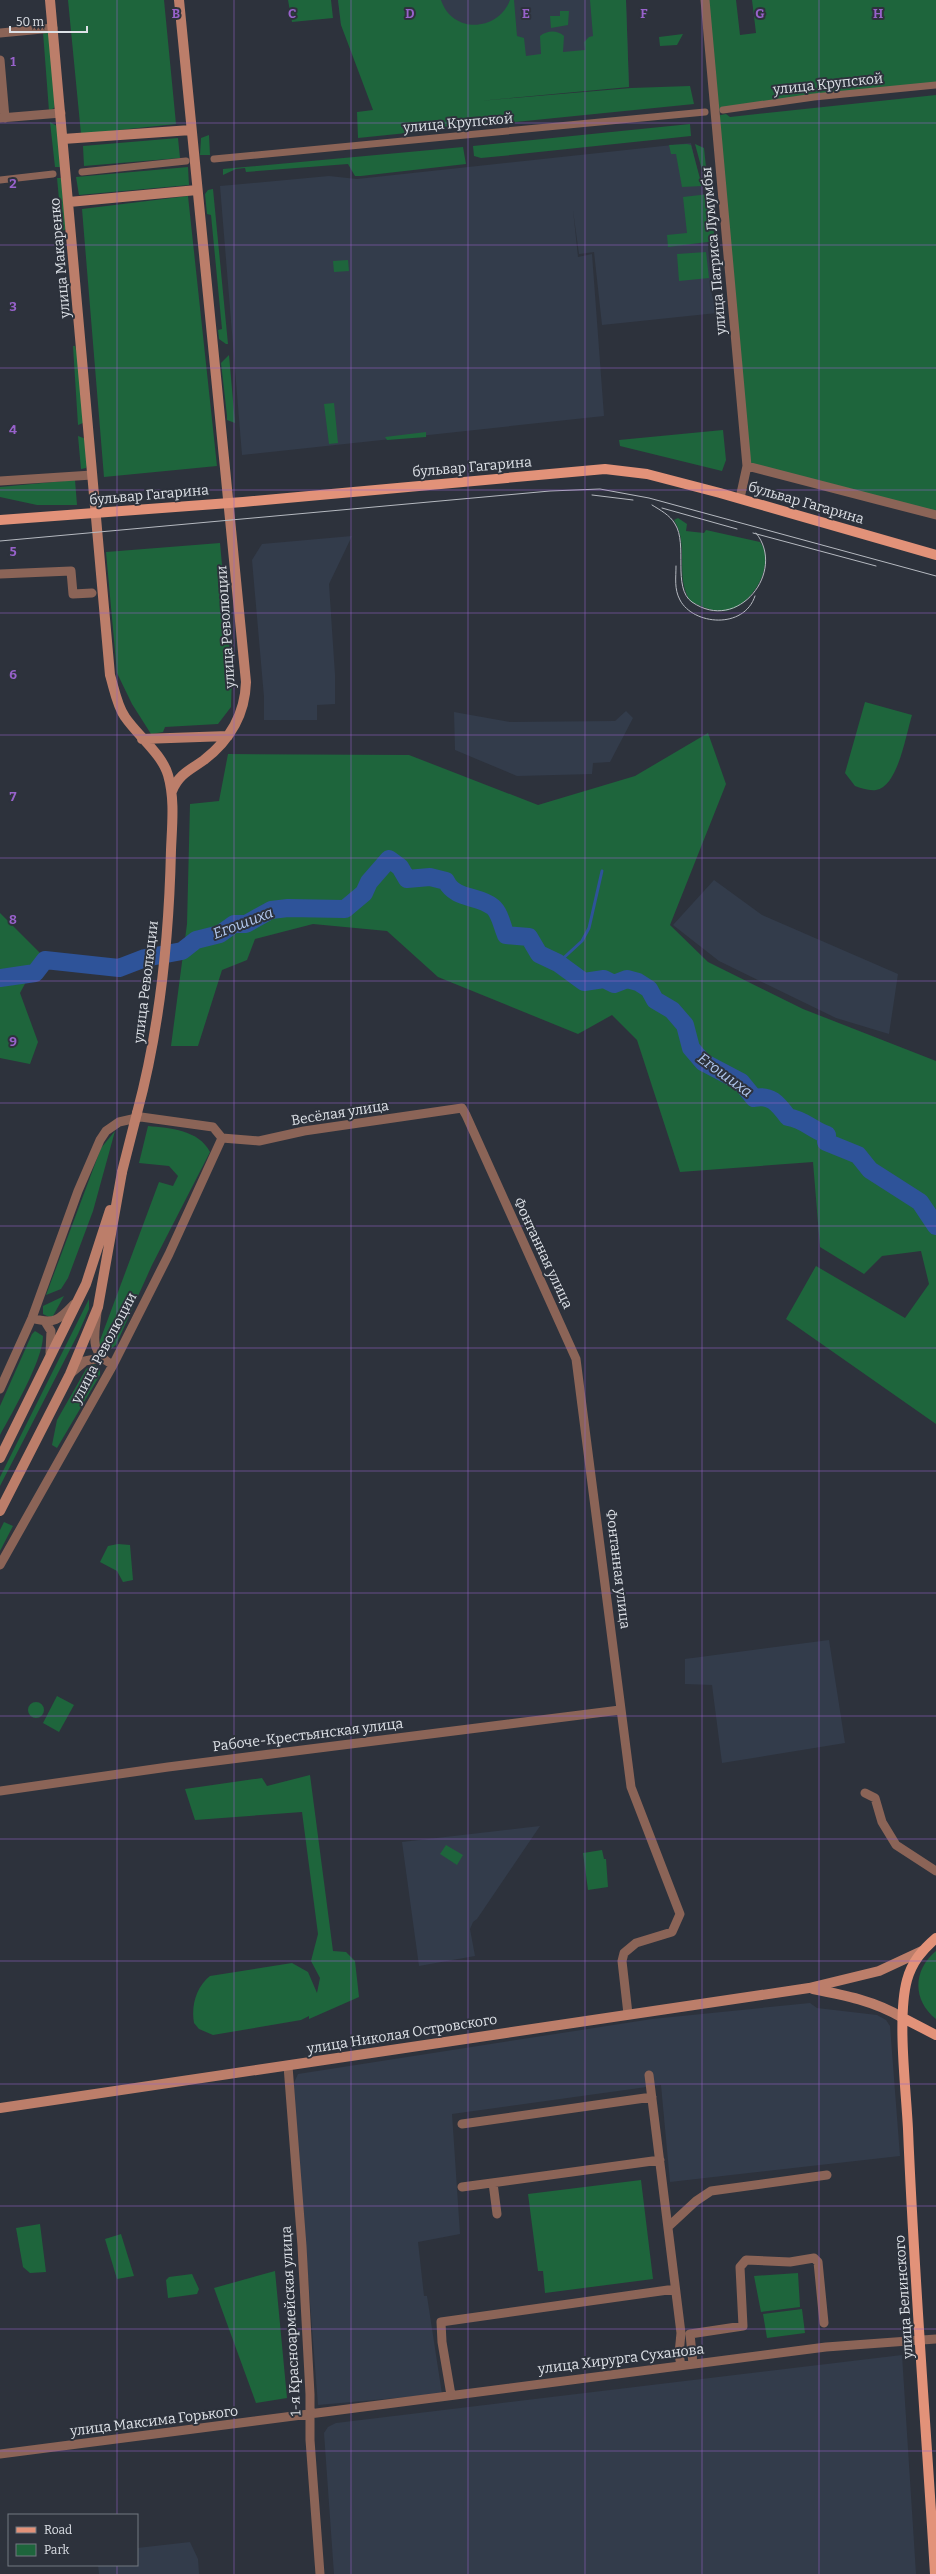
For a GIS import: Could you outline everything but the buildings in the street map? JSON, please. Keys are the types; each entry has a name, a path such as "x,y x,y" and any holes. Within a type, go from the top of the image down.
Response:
{"main road":[{"name":"улица Макаренко","path":"50,0 96,513"},
{"path":"179,0 229,503"},
{"path":"63,139 191,130"},
{"path":"69,202 197,190"},
{"name":"бульвар Гагарина","path":"0,520 229,503 606,469 647,474 740,498 936,555"},
{"name":"улица Революции","path":"172,791 176,781 185,771 217,749 228,736 239,717 245,697 246,682 229,503"},
{"name":"улица Революции","path":"0,1458 79,1299 122,1172 144,1089 164,965 171,875 172,791 161,760 142,739 124,715 110,675 96,513"},
{"path":"142,739 228,736"},
{"name":"улица Революции","path":"0,1511 70,1374 98,1306 122,1172"},
{"path":"922,1951 936,1938"},
{"name":"улица Николая Островского","path":"0,2108 628,2014 713,2004 809,1988 879,1971 922,1951"},
{"name":"улица Белинского","path":"922,1951 907,1981 903,2018 936,2574"},
{"name":"улица Николая Островского","path":"809,1988 854,1997 887,2008 903,2018"},
{"path":"903,2018 936,2035"}],"street":[{"name":"улица Патриса Лумумбы","path":"704,0 747,466 740,498"},
{"path":"0,33 53,28"},
{"path":"0,60 2,118 61,113"},
{"name":"улица Крупской","path":"723,110 814,98 936,85"},
{"name":"улица Крупской","path":"214,159 705,112"},
{"path":"82,172 186,161"},
{"path":"0,180 53,174"},
{"path":"747,466 936,514"},
{"name":"бульвар Гагарина","path":"0,481 92,475"},
{"path":"0,574 71,571 72,594 92,593"},
{"name":"Весёлая улица","path":"222,1138 259,1141 304,1131 462,1108"},
{"name":"Фонтанная улица","path":"462,1108 531,1264 573,1348 577,1363 631,1787 680,1914 672,1932 636,1943 624,1953 622,1961 628,2014"},
{"path":"0,1389 32,1318 78,1191 100,1140 106,1131 119,1122 141,1118 213,1127 222,1138"},
{"name":"улица Революции","path":"0,1565 113,1365 169,1254 222,1138"},
{"path":"32,1318 46,1322 53,1322 66,1313 79,1299"},
{"path":"98,1306 95,1338 96,1350 100,1358 113,1365"},
{"path":"46,1322 51,1331 52,1344 47,1366"},
{"path":"70,1374 85,1361 100,1358"},
{"name":"Рабоче-Крестьянская улица","path":"0,1791 168,1767 620,1710"},
{"path":"865,1793 875,1798 882,1822 896,1845 936,1871"},
{"name":"1-я Красноармейская улица","path":"288,2066 302,2246 310,2415 320,2574"},
{"path":"649,2075 681,2333 679,2354 681,2366"},
{"path":"462,2124 652,2097"},
{"path":"462,2187 660,2160"},
{"path":"668,2228 696,2201 711,2191 827,2175"},
{"path":"493,2183 497,2214"},
{"path":"693,2364 690,2334 743,2326 740,2267 746,2260 790,2262 814,2258 818,2262 824,2323"},
{"path":"451,2396 441,2322 675,2289"},
{"name":"улица Хирурга Суханова","path":"310,2415 849,2344 936,2339"},
{"name":"улица Максима Горького","path":"0,2454 310,2415"}],"shaded area":[{"path":"338,0 626,0 629,87 341,25"},
{"path":"691,143 704,198 712,295 717,313 602,325 594,252 579,254 573,210 578,257 592,254 604,416 242,455 220,186 329,176 357,179"},
{"path":"352,536 329,584 335,675 335,704 317,705 317,720 264,720 264,697 252,560 262,544"},
{"path":"626,711 633,718 610,762 593,763 592,774 517,776 455,750 454,712 510,722 615,721"},
{"path":"714,880 762,915 898,974 889,1034 836,1018 719,961 673,925"},
{"path":"829,1640 845,1743 722,1763 712,1685 685,1684 685,1659"},
{"path":"540,1826 477,1919 473,1922 470,1929 475,1956 419,1966 402,1842"},
{"path":"810,2003 817,2008 877,2015 886,2020 890,2026 900,2156 670,2182 661,2085 452,2114 460,2234 418,2242 424,2296 427,2296 442,2394 318,2405 293,2085 298,2074 652,2019"},
{"path":"902,2355 916,2574 334,2574 324,2433 328,2427 336,2423"},
{"path":"190,2542 198,2559 199,2574 99,2574 98,2566 138,2566 138,2548"}],"green space":[{"path":"68,0 164,0 176,124 81,134"},
{"path":"288,0 331,0 333,18 292,22"},
{"path":"338,0 441,0 447,11 455,19 475,25 486,23 496,18 504,11 510,0 514,0 517,36 524,38 526,56 541,54 540,36 549,32 556,32 564,36 563,52 585,50 584,42 589,37 593,36 590,0 626,0 629,87 479,101 631,88 690,86 694,104 358,138 357,112 373,110 341,25"},
{"path":"705,0 736,0 740,35 756,33 752,0 936,0 936,86 715,111"},
{"path":"560,11 569,11 568,25 551,28 550,16 560,16"},
{"path":"43,32 49,33 55,104 54,108 49,111"},
{"path":"683,34 677,45 660,46 659,37"},
{"path":"936,95 936,515 747,466 716,116 726,114 730,117"},
{"path":"50,122 57,126 60,167 55,167"},
{"path":"690,124 691,136 481,158 474,156 473,146"},
{"path":"209,135 210,155 200,155 201,138"},
{"path":"178,138 180,158 84,166 83,146"},
{"path":"695,144 704,148 708,186 706,185"},
{"path":"669,145 691,145 702,186 682,187 676,154 671,154"},
{"path":"463,147 466,164 361,176 355,176 348,164 246,172 245,168 236,169 223,175 223,169"},
{"path":"188,167 189,185 79,195 76,177"},
{"path":"57,178 62,178 66,229 62,231"},
{"path":"213,189 228,344 219,339 218,330 222,329 211,215 207,214 205,194 208,190"},
{"path":"709,194 715,241 668,247 667,235 687,233 683,197"},
{"path":"188,196 217,466 104,477 82,209"},
{"path":"706,252 709,278 679,281 677,254"},
{"path":"348,260 349,271 334,272 333,261"},
{"path":"73,346 75,346 81,367 83,423 78,425"},
{"path":"229,355 235,423 227,420 221,363"},
{"path":"334,403 338,443 329,444 324,404"},
{"path":"723,430 726,460 722,471 620,446 619,440"},
{"path":"426,432 426,437 387,440 385,437"},
{"path":"78,436 86,439 88,461 86,468 81,469"},
{"path":"75,480 77,505 37,505 0,497 0,487"},
{"path":"678,518 687,524 686,531 704,533 706,530 760,542 764,551 765,562 763,573 758,584 743,603 724,611 715,611 691,602 683,583 681,540 679,530 674,520"},
{"path":"220,543 232,675 231,707 218,724 165,727 163,732 151,734 132,704 117,673 106,552"},
{"path":"865,702 912,715 904,746 895,770 890,780 884,787 876,790 868,790 855,786 845,773"},
{"path":"708,733 726,784 670,925 708,962 803,1009 936,1061 936,1424 786,1319 816,1266 905,1318 929,1284 921,1251 882,1256 864,1274 820,1247 813,1162 680,1172 637,1040 612,1015 578,1034 438,977 387,931 313,924 255,939 247,960 222,970 198,1046 171,1046 187,924 190,804 219,801 228,754 409,755 538,805 635,776"},
{"path":"0,913 41,954 20,993 38,1042 30,1064 0,1058"},
{"path":"148,1126 174,1129 191,1135 199,1139 210,1152 152,1265 116,1345 107,1352 99,1343 159,1182 173,1186 178,1176 169,1166 139,1163"},
{"path":"115,1131 93,1211 68,1278 61,1289 46,1295 101,1148"},
{"path":"64,1296 53,1316 49,1317 43,1314 43,1306"},
{"path":"89,1299 89,1309 78,1334 0,1486 0,1477"},
{"path":"35,1331 43,1336 42,1346 38,1358 33,1372 0,1435 0,1406 32,1334"},
{"path":"93,1364 100,1368 100,1375 57,1448 52,1445 57,1420 86,1369"},
{"path":"4,1522 13,1526 0,1551 0,1530"},
{"path":"118,1544 130,1545 133,1580 123,1582 117,1571 100,1562 108,1546"},
{"path":"57,1696 74,1705 59,1732 43,1723"},
{"path":"33,1702 39,1702 44,1707 42,1716 39,1718 33,1718 28,1713 28,1707"},
{"path":"310,1775 333,1951 346,1952 355,1961 359,1997 309,2019 309,2016 301,2020 213,2035 199,2029 194,2023 193,2017 196,1997 205,1980 210,1976 292,1963 308,1972 317,1993 320,1978 311,1961 318,1934 302,1812 195,1820 185,1789 262,1778 267,1786"},
{"path":"446,1845 463,1855 457,1865 440,1854"},
{"path":"602,1850 604,1859 606,1859 608,1887 588,1890 583,1853"},
{"path":"936,1951 936,2019 923,2003 919,1994 918,1985 923,1967"},
{"path":"641,2180 653,2279 545,2293 543,2271 538,2271 528,2194"},
{"path":"40,2224 46,2272 30,2273 23,2267 16,2228"},
{"path":"121,2234 134,2276 117,2279 105,2239"},
{"path":"275,2271 287,2398 256,2403 214,2288"},
{"path":"798,2273 800,2307 761,2312 754,2276"},
{"path":"192,2274 199,2289 197,2294 168,2298 166,2280 169,2277"},
{"path":"802,2309 805,2333 767,2338 763,2314"}],"waterway":[{"name":"Егошиха","path":"0,978 35,973 45,960 119,968 145,958 182,951 196,940 220,934 234,924 246,924 271,910 288,908 345,909 364,893 369,882 389,859 400,867 407,879 430,877 446,881 455,891 487,903 493,907 497,913 506,935 529,937 539,954 558,963 584,982 604,979 614,984 627,979 638,982 649,989 655,1000 672,1010 685,1025 691,1048 703,1062 741,1082 754,1098 765,1097 774,1101 788,1117 804,1122 827,1135 826,1142 858,1155 870,1170 920,1202 936,1226"},
{"path":"558,963 582,941 589,928 602,871"}],"tram line":[{"path":"0,541 550,491 600,489 649,498 936,576"},
{"path":"592,495 633,500"},
{"path":"652,505 670,518 675,524 679,533 681,576 686,595 692,602 709,610 726,610 741,604 753,594 762,580 766,564 764,548 756,533"},
{"path":"662,508 737,529"},
{"path":"753,533 876,566"},
{"path":"676,566 678,596 687,608 696,615 707,619 730,619 749,607 755,596"}]}
